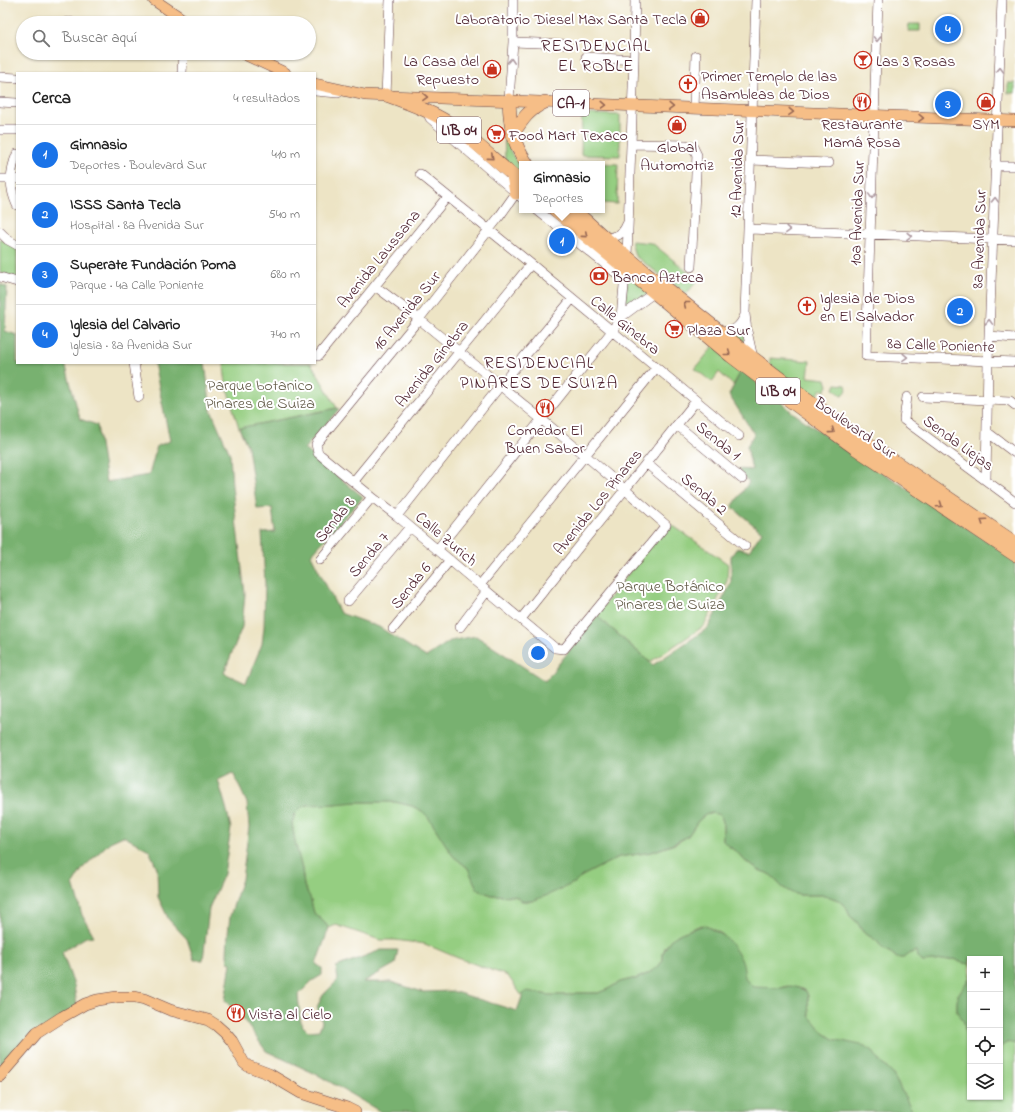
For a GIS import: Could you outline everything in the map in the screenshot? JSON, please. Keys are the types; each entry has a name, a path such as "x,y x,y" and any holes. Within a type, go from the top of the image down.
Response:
{"highway":[{"name":"LIB 04","path":"386,95 428,112 458,129 518,187"},
{"path":"509,100 512,135 517,148 525,161"},
{"path":"512,135 526,115 537,106 545,102"},
{"name":"Boulevard Sur","path":"559,213 731,356 855,448 1015,555"},
{"name":"Boulevard Sur","path":"577,213 605,238 626,269 644,271 753,358 851,432 1015,543"}],"main road":[{"path":"156,1 176,16"},
{"path":"257,60 283,72"},
{"name":"CA-1","path":"316,84 365,95 1015,121"},
{"path":"0,1076 45,1027 85,1004 103,998 135,997 144,999 170,1010 208,1020 226,1033 244,1063 248,1066 269,1074 301,1093 355,1112"}],"street":[{"path":"386,95 390,0"},
{"path":"509,100 513,42 513,0"},
{"path":"437,550 540,419 612,331 620,317 626,269 635,0"},
{"name":"12 Avenida Sur","path":"753,358 746,331 745,314 756,0"},
{"name":"10a Avenida Sur","path":"866,356 878,0"},
{"name":"8a Avenida Sur","path":"986,480 988,361 1002,0"},
{"path":"513,42 565,44"},
{"path":"694,108 696,56"},
{"path":"586,57 634,60"},
{"path":"182,72 183,60"},
{"path":"0,77 16,78"},
{"path":"316,91 365,95"},
{"path":"0,102 16,103"},
{"path":"428,112 430,118 518,187"},
{"path":"0,130 16,130"},
{"path":"631,144 686,145 693,147 697,155 691,267"},
{"path":"16,157 11,170 14,179 12,190 16,202"},
{"path":"751,160 829,163"},
{"path":"996,166 1015,166"},
{"name":"Calle Ginebra","path":"420,174 739,436"},
{"path":"0,179 14,179"},
{"name":"16 Avenida Sur","path":"316,444 489,230 518,187"},
{"name":"Avenida Laussana","path":"318,356 447,197"},
{"path":"542,213 626,269"},
{"path":"605,238 620,235 625,229 628,219"},
{"path":"749,229 1015,240"},
{"path":"0,232 8,240 16,244"},
{"name":"Avenida Ginebra","path":"354,481 531,264"},
{"path":"0,277 16,282"},
{"path":"375,286 460,352 626,490"},
{"path":"620,317 655,292"},
{"path":"397,516 500,386 572,299"},
{"path":"722,332 736,329 741,324 745,314"},
{"path":"989,336 1015,338"},
{"name":"8a Calle Poniente","path":"866,356 1015,362"},
{"path":"134,364 138,397"},
{"path":"460,627 483,588 585,455 656,368"},
{"path":"923,396 987,401 1010,401 1015,405"},
{"name":"Senda Liejas","path":"907,397 904,420 1015,502"},
{"name":"Avenida Los Pinares","path":"521,619 696,401"},
{"name":"Senda 1","path":"677,425 742,479"},
{"path":"987,432 1015,453"},
{"name":"Calle Zurich","path":"316,444 318,452 555,648 564,649 666,525 626,490"},
{"name":"Senda 2","path":"646,463 745,546"},
{"name":"Senda 8","path":"320,560 372,497"},
{"name":"Senda 7","path":"348,600 410,527"},
{"name":"Senda 6","path":"393,629 450,560"}],"green space":[{"path":"909,24 920,24 920,31 908,31"},
{"path":"1008,83 1015,83 1015,93 1008,93"},
{"path":"944,98 952,99 952,110 943,110"},
{"path":"582,114 620,115 620,156 581,155"},
{"path":"504,128 508,130 508,143 510,150 519,165 519,173 505,161"},
{"path":"605,164 618,164 617,204 605,203"},
{"path":"0,239 16,247 16,278 0,273"},
{"path":"631,241 652,243 698,280 686,294 635,256"},
{"path":"628,275 650,292 623,313"},
{"path":"0,284 7,287 5,331 16,335 16,364 65,364 80,419 97,425 106,482 149,475 157,446 170,441 154,364 205,364 211,410 230,454 232,486 245,594 242,627 224,673 246,683 262,644 264,627 265,583 262,533 275,532 272,508 257,509 248,447 239,428 338,408 339,409 304,449 363,497 311,555 340,613 379,627 426,657 450,641 476,636 545,681 597,616 653,665 708,628 731,583 731,556 737,548 749,551 762,532 732,507 749,482 737,469 752,470 747,446 754,434 729,395 743,367 792,412 849,452 1015,559 1015,1044 1008,1042 1003,1045 1003,956 967,956 967,963 955,959 923,962 917,957 916,951 904,958 897,958 883,949 877,941 863,932 857,922 850,916 846,907 838,900 825,895 799,895 792,893 782,887 770,874 758,870 745,861 723,841 723,821 720,815 712,813 705,815 698,821 688,836 671,845 652,852 619,857 582,876 576,882 532,901 522,901 515,896 492,895 478,890 468,868 453,856 428,817 422,811 412,806 395,802 357,802 308,805 302,807 295,814 292,823 302,869 304,886 310,897 314,913 329,928 316,964 322,968 322,975 312,981 298,995 301,1024 308,1031 319,1030 322,1022 317,1007 323,995 338,980 336,967 381,950 398,950 395,964 363,982 391,982 423,992 452,991 517,1011 523,994 527,991 549,995 598,993 620,982 636,979 647,974 658,967 663,960 663,953 670,940 681,933 704,925 724,936 731,944 743,963 746,980 753,987 781,988 791,986 806,991 808,996 809,1016 824,1033 833,1039 865,1046 872,1050 880,1062 892,1073 913,1112 381,1112 318,1075 266,1051 243,1019 225,1001 231,963 228,962 227,955 230,916 242,879 249,827 247,803 233,773 218,780 231,828 224,874 209,908 203,960 194,960 187,939 169,920 158,897 157,868 149,850 123,836 110,842 83,868 73,884 82,915 94,936 86,937 62,952 74,985 77,1006 0,1071"},
{"path":"743,326 746,349 734,336"},
{"path":"716,343 743,369 733,385 719,372 712,382 695,369"},
{"path":"770,358 810,361 808,377 826,379 828,386 825,391 821,389 817,396 823,401 820,405 770,365"},
{"name":"Parque botanico Pinares de Suiza","path":"224,364 312,364 337,408 239,428 227,388"},
{"path":"836,384 846,385 847,390 845,393 841,395 834,389"},
{"name":"Parque Botánico Pinares de Suiza","path":"672,525 728,564 727,581 704,626 650,662 596,615 664,527"},
{"path":"346,802 395,802 412,806 422,811 440,834 453,856 468,868 476,886 480,891 492,895 515,896 522,901 531,901 576,882 582,876 619,857 652,852 675,844 688,836 698,821 705,815 713,813 719,814 723,821 723,841 746,862 758,870 770,874 782,887 792,893 799,895 825,895 838,900 846,907 850,916 857,922 863,932 877,941 883,949 897,958 916,951 917,957 923,962 955,959 967,963 967,982 958,995 957,1012 964,1022 967,1037 967,1100 1003,1100 1003,1045 1013,1043 1015,1044 1015,1112 913,1112 892,1073 869,1049 833,1039 824,1033 809,1016 808,996 806,991 787,986 781,988 754,988 745,979 740,959 728,940 722,934 701,925 677,935 665,947 663,960 658,967 635,979 620,982 598,993 549,995 527,991 522,996 508,976 425,944 395,940 380,940 336,925 329,928 314,913 310,898 304,886 302,869 296,849 292,823 295,814 302,807 311,804 335,804"},
{"path":"967,982 967,1037 964,1022 957,1012 958,995"}],"place":[{"name":"Laboratorio Diesel Max Santa Tecla","path":"700,18"},
{"name":"Iglesia del Calvario","path":"948,29"},
{"name":"Las 3 Rosas","path":"863,60"},
{"name":"La Casa del Repuesto","path":"492,69"},
{"name":"Primer Templo de las Asambleas de Dios","path":"688,84"},
{"name":"Restaurante Mamá Rosa","path":"862,102"},
{"name":"SYM","path":"986,102"},
{"name":"Superate Fundación Poma","path":"948,104"},
{"name":"Global Automotriz","path":"677,125"},
{"name":"Food Mart Texaco","path":"496,134"},
{"name":"Gimnasio","path":"562,241"},
{"name":"Banco Azteca","path":"599,276"},
{"name":"Iglesia de Dios en El Salvador","path":"807,306"},
{"name":"ISSS Santa Tecla","path":"960,311"},
{"name":"Plaza Sur","path":"674,329"},
{"name":"Comedor El Buen Sabor","path":"545,408"},
{"name":"Vista al Cielo","path":"236,1013"}],"district":[{"name":"RESIDENCIAL EL ROBLE","path":"596,55"},
{"name":"RESIDENCIAL PINARES DE SUIZA","path":"539,372"}]}
